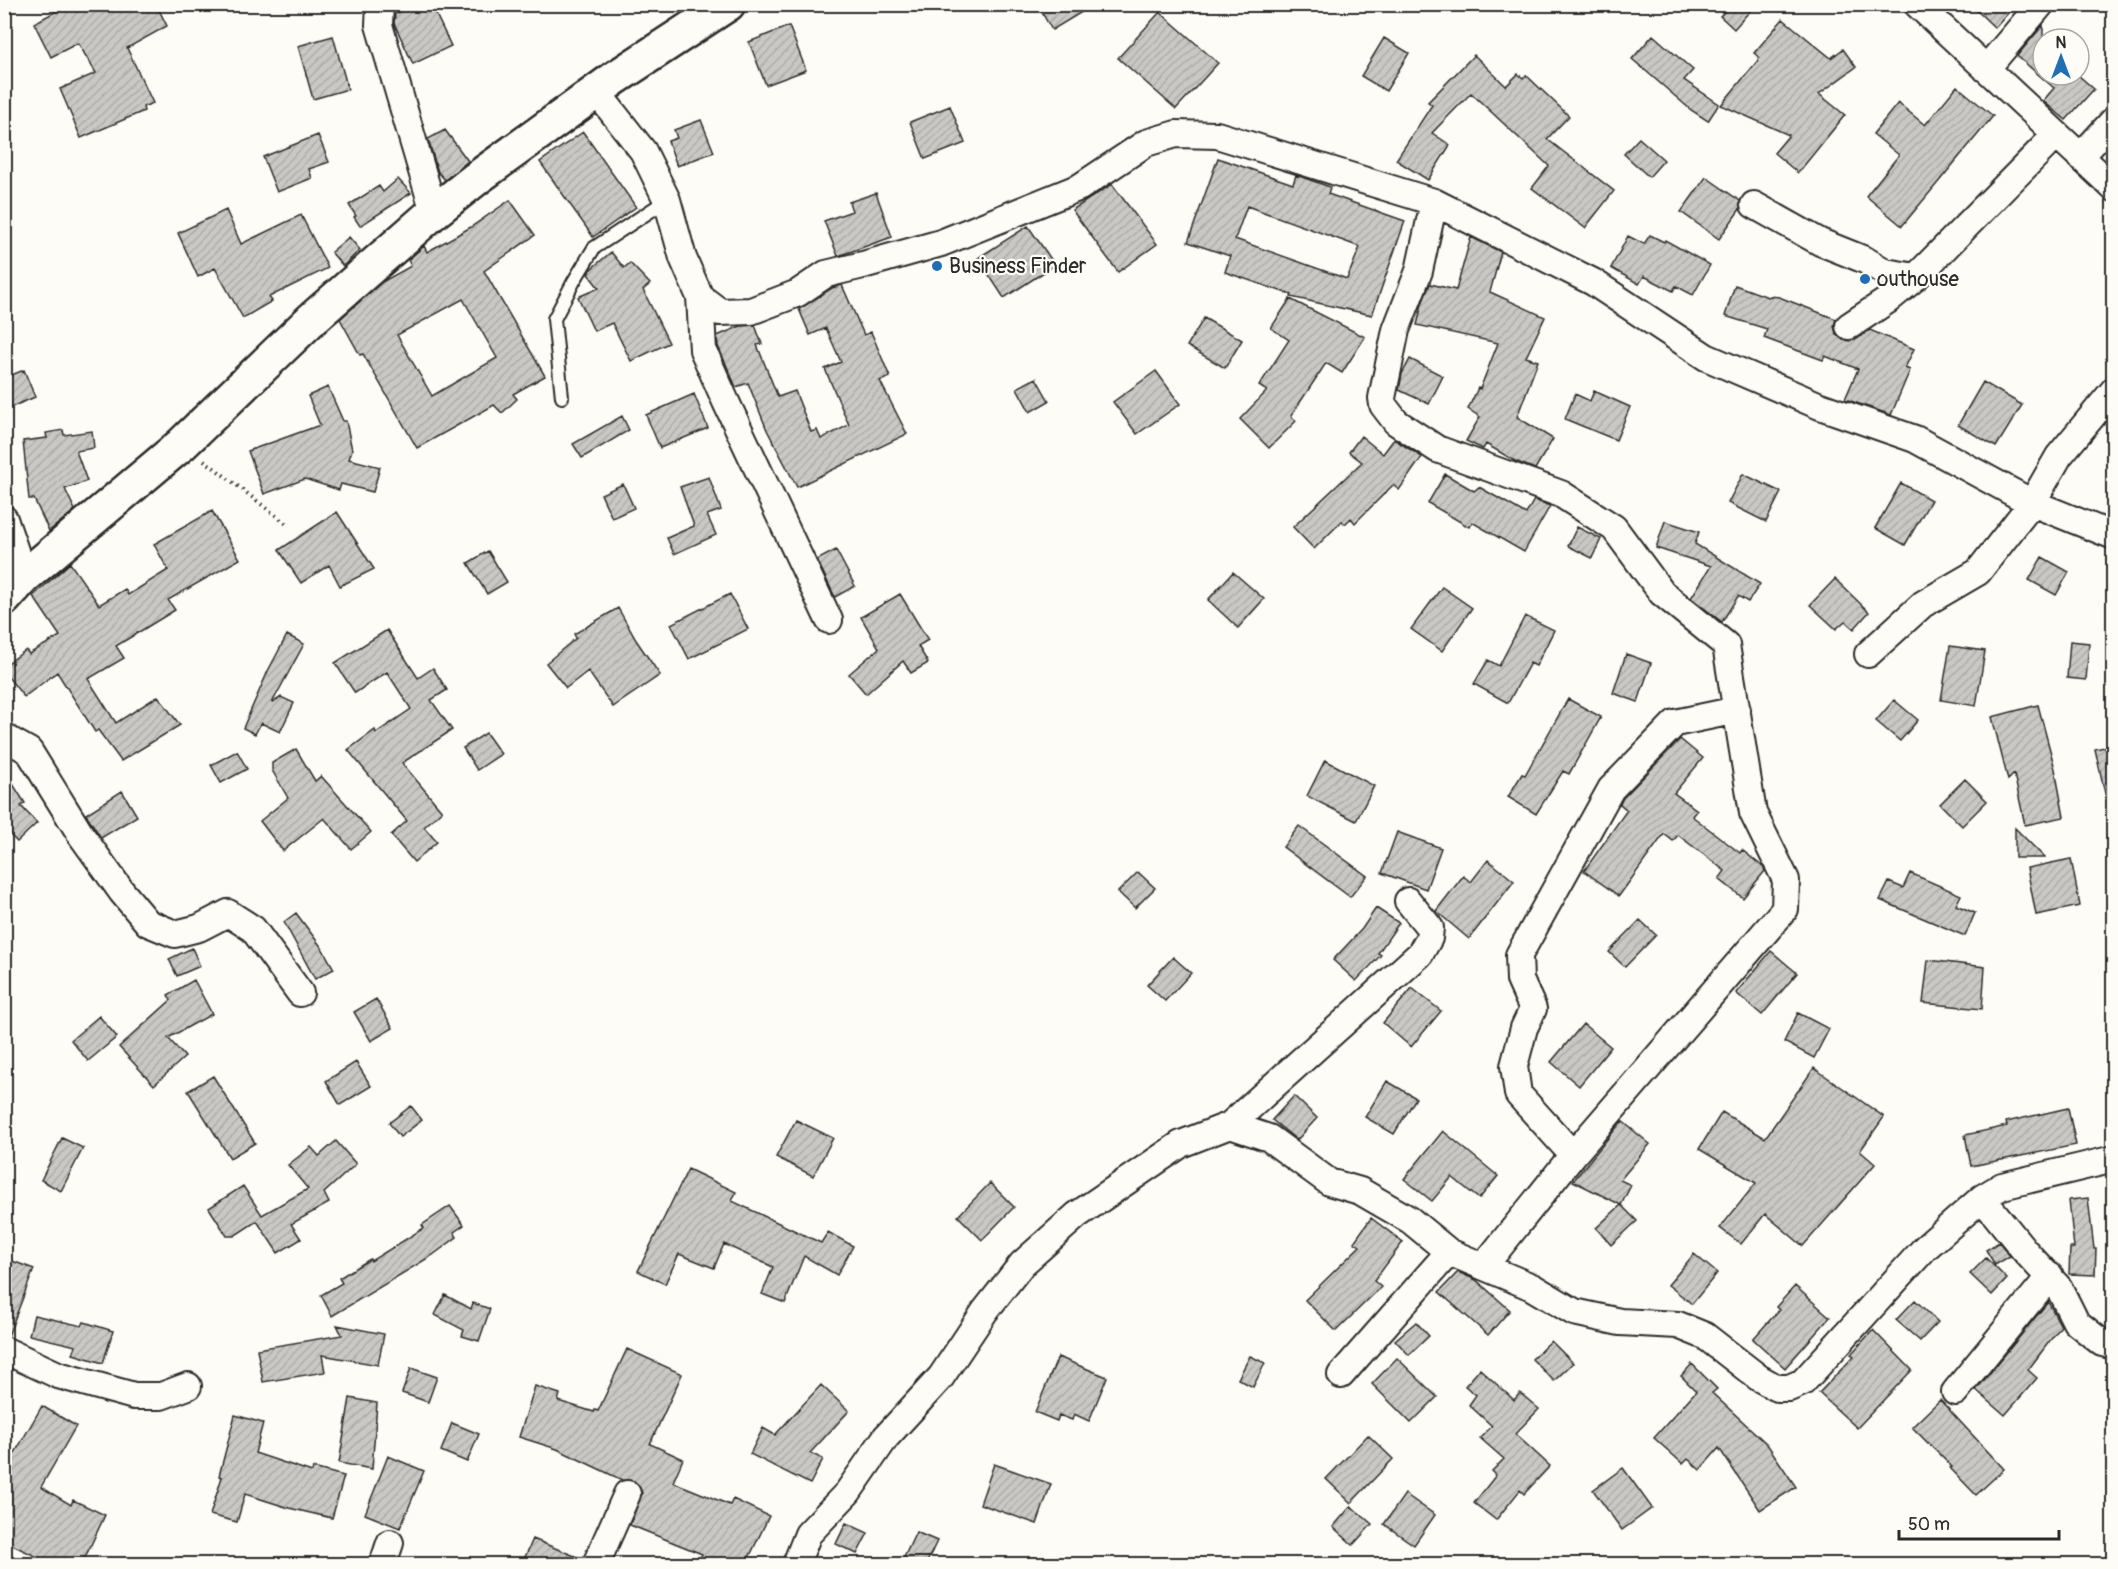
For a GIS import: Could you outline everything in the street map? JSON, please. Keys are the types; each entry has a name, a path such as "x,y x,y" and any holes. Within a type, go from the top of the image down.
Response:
{"street":[{"path":"380,4 379,25 434,212"},
{"path":"14,588 182,444 312,319 434,212 596,91 728,4"},
{"path":"1917,4 2114,188"},
{"path":"1986,69 2041,4"},
{"path":"596,91 643,151 667,200 683,258 700,297 703,350 829,620"},
{"path":"2080,157 2114,120"},
{"path":"700,297 720,312 751,311 798,293 826,274 941,243 1080,187 1146,143 1176,134 1217,135 1434,202 1593,282 1706,357 1820,406 1915,439 2032,503 2114,536"},
{"path":"1849,326 1888,300 1916,277 2056,135"},
{"path":"1434,202 1419,271 1396,330 1382,398 1383,405 1396,422 1437,449 1561,494 1614,528 1662,593 1726,645 1753,813 1786,880 1785,909 1573,1155 1484,1266"},
{"path":"1754,205 1820,242 1864,260 1885,272 1916,277"},
{"path":"1868,654 1923,604 1978,572 2032,503 2059,456 2114,390"},
{"path":"4,519 14,588"},
{"path":"1573,1155 1518,1094 1514,1066 1524,1028 1533,1009 1520,980 1519,955 1611,789 1675,723 1737,710"},
{"path":"4,737 29,751 81,835 122,892 148,923 175,934 199,928 228,913 253,929 300,993"},
{"path":"796,1564 808,1534 848,1492 886,1437 940,1377 985,1311 1022,1264 1077,1215 1181,1144 1230,1125 1420,954 1429,938 1430,928 1408,901"},
{"path":"1230,1125 1269,1138 1329,1182 1360,1191 1410,1220 1449,1252 1532,1287 1574,1312 1620,1322 1678,1325 1705,1336 1759,1378 1777,1388 1789,1388 1803,1382 1925,1248 1982,1198 2002,1186 2114,1159"},
{"path":"1982,1198 2025,1251 2060,1288 2076,1322 2102,1343 2114,1346"},
{"path":"1341,1375 1449,1252"},
{"path":"1955,1392 2050,1276"},
{"path":"4,1350 58,1375 134,1396 161,1396 188,1386"},
{"path":"596,1564 627,1494"}],"lane":[{"path":"562,397 554,319 574,281 594,248 667,200"}],"path":[{"path":"182,444 288,525"}],"building":[{"path":"70,4 156,4 167,26 127,48 153,103 143,107 144,111 81,138 60,89 96,73 78,43 51,57 34,23"},
{"path":"414,4 431,4 451,46 413,64 394,23 395,14"},
{"path":"1037,4 1095,4 1052,30"},
{"path":"1732,4 1756,4 1734,29 1720,16"},
{"path":"1970,4 2016,4 1995,28"},
{"path":"1160,12 1218,63 1176,109 1118,58"},
{"path":"1783,19 1831,58 1843,49 1856,67 1819,94 1845,115 1798,173 1774,153 1789,135 1721,105 1760,58 1754,53"},
{"path":"789,26 806,70 766,85 749,42"},
{"path":"1653,35 1693,70 1684,80 1719,104 1708,121 1691,110 1632,59"},
{"path":"333,36 348,89 313,99 298,46"},
{"path":"1384,38 1409,53 1386,91 1361,76"},
{"path":"2031,39 2031,68 2017,56"},
{"path":"1474,55 1506,86 1518,74 1523,78 1526,75 1569,116 1547,139 1614,191 1585,228 1532,188 1549,166 1471,93 1432,133 1450,145 1428,180 1396,160 1432,105 1428,102"},
{"path":"1957,86 1993,116 1902,226 1866,196 1899,155 1873,134 1898,103 1925,125"},
{"path":"2091,86 2094,89 2066,120 2043,101 2054,88"},
{"path":"950,106 965,143 925,159 910,122"},
{"path":"701,120 714,152 677,166 668,141 677,138 674,130"},
{"path":"445,130 468,161 445,180 438,172 428,139"},
{"path":"583,132 636,207 593,237 540,162"},
{"path":"318,135 329,162 309,169 312,178 277,192 263,157"},
{"path":"1639,138 1664,160 1649,177 1624,154"},
{"path":"1218,158 1293,184 1296,175 1330,187 1328,194 1405,221 1372,315 1291,297 1292,295 1225,272 1230,256 1188,242","holes":["1247,206 1360,247 1347,279 1235,239"]},
{"path":"1706,177 1740,201 1740,209 1719,239 1681,212"},
{"path":"398,179 411,193 360,226 349,205 379,186 383,192"},
{"path":"1112,184 1157,244 1118,272 1072,210"},
{"path":"876,193 892,237 838,256 824,221 852,211 849,202"},
{"path":"510,200 535,235 484,271 545,376 513,394 517,399 502,413 494,405 417,448 363,354 360,355 340,319 382,282 411,266 408,260 424,246 427,252 471,227","holes":["463,299 497,358 432,396 397,335"]},
{"path":"226,210 241,244 301,215 328,268 269,297 272,301 243,318 215,268 198,277 178,233"},
{"path":"1028,226 1055,265 1004,298 978,258"},
{"path":"1650,235 1664,242 1665,240 1710,265 1693,295 1676,286 1673,291 1644,276 1639,284 1611,268 1628,236 1644,244"},
{"path":"349,237 360,250 343,266 331,252"},
{"path":"1471,237 1501,252 1490,292 1545,317 1526,357 1538,361 1517,417 1553,439 1535,469 1515,461 1486,444 1483,449 1466,441 1480,417 1468,409 1478,388 1480,389 1498,343 1417,325 1430,284 1456,290"},
{"path":"611,252 624,268 630,263 650,284 643,290 669,343 631,361 612,323 594,331 578,297 599,288 588,274"},
{"path":"842,285 864,335 871,332 890,377 880,381 907,434 797,487 767,430 748,383 736,387 718,346 717,336 741,326 755,325 762,344 757,345 778,397 795,391 811,432 817,430 821,439 849,425 825,369 841,362 826,328 810,335 799,309 832,288"},
{"path":"1735,285 1768,297 1779,297 1836,319 1834,326 1836,334 1843,340 1857,339 1870,330 1914,349 1905,368 1910,370 1891,415 1845,399 1858,369 1825,356 1823,360 1764,338 1767,329 1725,316"},
{"path":"1290,299 1365,337 1342,373 1326,363 1291,416 1296,421 1269,448 1240,419 1267,391 1259,386 1289,340 1271,328"},
{"path":"1204,318 1242,340 1225,368 1187,346"},
{"path":"1410,359 1443,376 1429,404 1399,390 1402,374"},
{"path":"24,370 35,397 4,410 4,378"},
{"path":"1156,371 1180,404 1137,434 1113,402"},
{"path":"1036,378 1049,401 1030,412 1017,388"},
{"path":"1983,382 2022,405 1996,447 1958,425"},
{"path":"328,387 343,421 346,421 352,450 349,459 380,467 373,492 341,484 339,490 305,479 264,494 248,451 320,425 308,396"},
{"path":"1594,391 1630,407 1616,440 1565,419 1575,394 1590,401"},
{"path":"694,394 708,428 660,448 646,415"},
{"path":"622,416 629,430 582,458 573,444"},
{"path":"63,430 64,435 92,431 94,448 76,451 87,481 65,489 75,510 49,531 34,499 29,499 23,441 47,438 46,433"},
{"path":"1361,436 1383,454 1394,439 1422,457 1399,490 1393,485 1355,523 1351,518 1345,524 1342,521 1314,549 1293,527 1362,462 1349,452"},
{"path":"1445,474 1474,491 1479,487 1526,514 1534,500 1550,506 1524,552 1472,522 1469,527 1428,503"},
{"path":"1743,474 1781,492 1766,522 1728,503"},
{"path":"709,477 721,510 707,515 716,535 674,554 667,538 694,526 680,487"},
{"path":"1901,483 1931,500 1905,545 1875,528"},
{"path":"623,484 634,508 612,518 601,494"},
{"path":"212,511 240,559 168,600 175,610 116,646 124,658 88,679 116,723 158,696 180,725 121,761 98,730 95,732 57,672 24,697 4,672 4,666 26,650 29,654 60,636 33,596 70,563 99,605 125,589 128,595 168,570 154,544"},
{"path":"337,512 374,569 340,586 329,565 301,583 279,550"},
{"path":"1665,521 1699,532 1695,544 1760,584 1748,602 1738,596 1722,622 1691,598 1711,566 1656,548"},
{"path":"1577,527 1601,539 1592,558 1568,546"},
{"path":"836,550 855,586 835,597 817,560"},
{"path":"488,551 507,582 487,594 468,563"},
{"path":"2042,557 2069,572 2056,595 2029,580"},
{"path":"1233,572 1264,599 1238,628 1208,600"},
{"path":"1835,579 1869,612 1854,629 1845,621 1836,629 1810,605"},
{"path":"1442,587 1472,608 1442,651 1411,629"},
{"path":"730,594 748,629 689,659 671,624"},
{"path":"900,594 928,640 918,646 928,663 911,673 903,661 866,694 849,674 879,648 861,617"},
{"path":"618,608 660,675 613,707 588,671 566,688 546,663 576,638 574,634"},
{"path":"1525,616 1554,630 1536,666 1530,663 1508,703 1474,684 1488,660 1499,666"},
{"path":"387,630 418,678 433,668 447,690 431,700 452,730 402,763 442,811 424,827 437,842 414,862 391,835 407,821 348,750 375,730 376,733 411,709 387,672 355,693 335,663"},
{"path":"287,635 304,644 272,703 281,697 294,703 280,732 261,723 255,734 243,728"},
{"path":"2070,641 2089,643 2086,680 2067,678"},
{"path":"1950,646 1985,651 1976,706 1941,700"},
{"path":"1626,654 1651,663 1638,702 1613,693"},
{"path":"1568,699 1601,717 1569,774 1563,771 1536,814 1508,797 1522,774 1525,775"},
{"path":"1894,700 1918,720 1900,741 1876,721"},
{"path":"2038,705 2055,769 2064,817 2025,825 2014,774 2008,780 1992,717"},
{"path":"486,733 501,754 477,770 463,748"},
{"path":"1680,739 1703,758 1674,793 1697,810 1692,816 1740,853 1742,850 1765,871 1743,898 1719,879 1725,871 1678,835 1673,841 1664,834 1619,896 1584,871 1627,810 1620,804 1623,798"},
{"path":"2114,745 2114,797 2106,798 2095,749"},
{"path":"296,749 315,781 321,776 371,832 351,849 324,818 283,851 260,821 288,798 272,770 272,763"},
{"path":"237,751 247,769 221,783 211,765"},
{"path":"1325,760 1374,786 1356,821 1307,796"},
{"path":"4,770 25,803 21,806 37,823 17,842 4,829"},
{"path":"1965,779 1987,801 1962,826 1940,804"},
{"path":"122,791 137,816 101,838 86,814"},
{"path":"1299,826 1367,876 1350,897 1283,847"},
{"path":"2015,828 2045,858 2015,858"},
{"path":"1397,832 1441,848 1426,889 1382,873"},
{"path":"2071,859 2080,906 2036,915 2027,868"},
{"path":"1488,860 1514,881 1469,939 1436,911 1463,876 1471,882"},
{"path":"1138,872 1155,888 1135,908 1118,892"},
{"path":"1910,873 1961,895 1956,905 1975,913 1965,936 1880,900 1889,882 1903,888"},
{"path":"1376,908 1399,923 1378,953 1381,955 1356,981 1333,960 1362,929"},
{"path":"296,913 322,948 334,969 315,979 284,922"},
{"path":"1640,920 1656,935 1625,967 1609,952"},
{"path":"192,948 200,966 177,976 169,959"},
{"path":"1771,951 1797,973 1762,1015 1736,993"},
{"path":"1173,957 1191,973 1165,1001 1147,985"},
{"path":"1928,960 1985,967 1982,1009 1923,1003"},
{"path":"194,980 212,1014 168,1038 185,1057 154,1085 119,1047 171,1000 168,995"},
{"path":"1412,988 1441,1011 1411,1047 1383,1023"},
{"path":"376,999 393,1028 371,1041 354,1012"},
{"path":"1798,1013 1829,1029 1814,1058 1784,1042"},
{"path":"99,1016 117,1037 88,1061 71,1040"},
{"path":"1583,1024 1611,1047 1579,1086 1551,1062"},
{"path":"356,1062 371,1086 340,1105 326,1081"},
{"path":"1814,1068 1884,1117 1860,1151 1875,1164 1803,1246 1765,1214 1741,1244 1720,1228 1756,1183 1699,1149 1722,1112 1765,1138"},
{"path":"213,1076 255,1143 230,1158 188,1091"},
{"path":"1387,1081 1416,1098 1394,1134 1365,1117"},
{"path":"1294,1096 1317,1118 1297,1140 1272,1120"},
{"path":"411,1106 422,1120 400,1137 389,1123"},
{"path":"2068,1108 2076,1145 1971,1166 1965,1135 2007,1126 2006,1122"},
{"path":"796,1120 833,1138 813,1176 776,1157"},
{"path":"1622,1121 1650,1144 1620,1180 1631,1185 1621,1205 1573,1181"},
{"path":"1443,1131 1498,1176 1479,1199 1452,1177 1432,1201 1404,1179"},
{"path":"62,1138 83,1148 61,1191 41,1180"},
{"path":"336,1141 356,1164 324,1193 329,1203 291,1224 301,1239 278,1253 257,1221 234,1236 227,1236 209,1208 243,1186 262,1215 308,1189 288,1165 311,1147 319,1156"},
{"path":"688,1169 736,1192 732,1201 821,1243 828,1232 853,1246 837,1275 804,1256 785,1303 762,1294 773,1267 724,1244 714,1268 679,1254 665,1284 638,1271"},
{"path":"990,1183 1014,1207 982,1240 958,1216"},
{"path":"2088,1198 2094,1249 2096,1249 2095,1275 2069,1274 2070,1248 2074,1248 2069,1200"},
{"path":"1621,1205 1637,1221 1611,1245 1596,1228"},
{"path":"450,1206 464,1225 454,1232 457,1237 433,1255 332,1316 321,1295 342,1283 339,1278 424,1228 422,1225"},
{"path":"1371,1218 1403,1242 1374,1281 1381,1287 1336,1331 1305,1300 1360,1246 1354,1242"},
{"path":"1999,1242 2010,1256 1995,1265 1986,1250"},
{"path":"1694,1254 1717,1273 1692,1304 1668,1285"},
{"path":"4,1258 34,1269 8,1336 4,1335"},
{"path":"1986,1258 2007,1279 1992,1295 1970,1274"},
{"path":"1458,1272 1476,1280 1510,1310 1488,1335 1439,1292"},
{"path":"1795,1286 1830,1317 1785,1368 1753,1339 1779,1310 1776,1307"},
{"path":"445,1295 471,1309 473,1303 490,1309 479,1341 462,1336 464,1330 435,1315"},
{"path":"1915,1300 1938,1322 1920,1341 1896,1320"},
{"path":"2048,1302 2061,1326 2028,1370 2037,1378 2005,1415 1976,1390"},
{"path":"34,1315 82,1326 84,1322 113,1331 103,1363 73,1354 76,1346 29,1335"},
{"path":"1416,1322 1429,1336 1409,1355 1395,1340"},
{"path":"337,1325 384,1334 378,1365 322,1355 325,1372 263,1382 257,1349 342,1335"},
{"path":"1873,1330 1912,1370 1857,1428 1819,1393 1854,1356 1851,1354"},
{"path":"1551,1341 1573,1363 1554,1381 1532,1359"},
{"path":"627,1349 682,1374 650,1444 683,1459 673,1482 730,1505 733,1499 769,1516 746,1564 698,1564 702,1554 630,1525 642,1493 634,1481 622,1480 557,1449 519,1437 535,1386 560,1394 558,1401 594,1412 598,1411"},
{"path":"1250,1356 1265,1363 1253,1387 1238,1379"},
{"path":"1058,1357 1107,1377 1089,1421 1074,1414 1072,1420 1059,1415 1057,1421 1035,1412"},
{"path":"1397,1358 1437,1397 1411,1423 1372,1384"},
{"path":"1692,1364 1717,1389 1712,1393 1767,1444 1796,1487 1760,1510 1719,1448 1700,1470 1688,1459 1683,1464 1654,1438 1696,1391 1681,1376"},
{"path":"411,1368 437,1377 428,1402 402,1393"},
{"path":"1480,1369 1514,1400 1520,1393 1539,1409 1515,1434 1550,1466 1524,1494 1520,1490 1496,1520 1474,1503 1496,1475 1492,1471 1504,1459 1480,1438 1492,1426 1469,1405 1476,1395 1465,1386"},
{"path":"821,1385 849,1411 810,1453 823,1459 810,1484 750,1454 763,1428 775,1435"},
{"path":"350,1398 377,1403 372,1469 339,1463"},
{"path":"1940,1400 2004,1469 1976,1495 1912,1427"},
{"path":"42,1406 76,1426 41,1487 71,1505 73,1500 105,1515 82,1564 52,1564 4,1541 4,1472"},
{"path":"235,1415 263,1423 255,1453 312,1472 313,1468 344,1476 332,1518 245,1494 237,1522 210,1515 222,1477 219,1476"},
{"path":"452,1423 479,1434 467,1462 441,1451"},
{"path":"1368,1435 1393,1459 1351,1503 1326,1479"},
{"path":"388,1456 424,1471 400,1528 365,1514"},
{"path":"994,1464 1051,1484 1037,1524 980,1504"},
{"path":"1623,1468 1652,1508 1622,1530 1593,1490"},
{"path":"1405,1494 1435,1515 1414,1545 1384,1524"},
{"path":"1351,1506 1372,1524 1353,1545 1333,1527"},
{"path":"846,1523 868,1533 857,1554 836,1544"},
{"path":"916,1532 937,1541 926,1564 901,1564"},
{"path":"533,1539 582,1559 581,1564 522,1564"}],"place":[{"name":"Business Finder","path":"937,266"},
{"name":"outhouse","path":"1865,279"}]}
